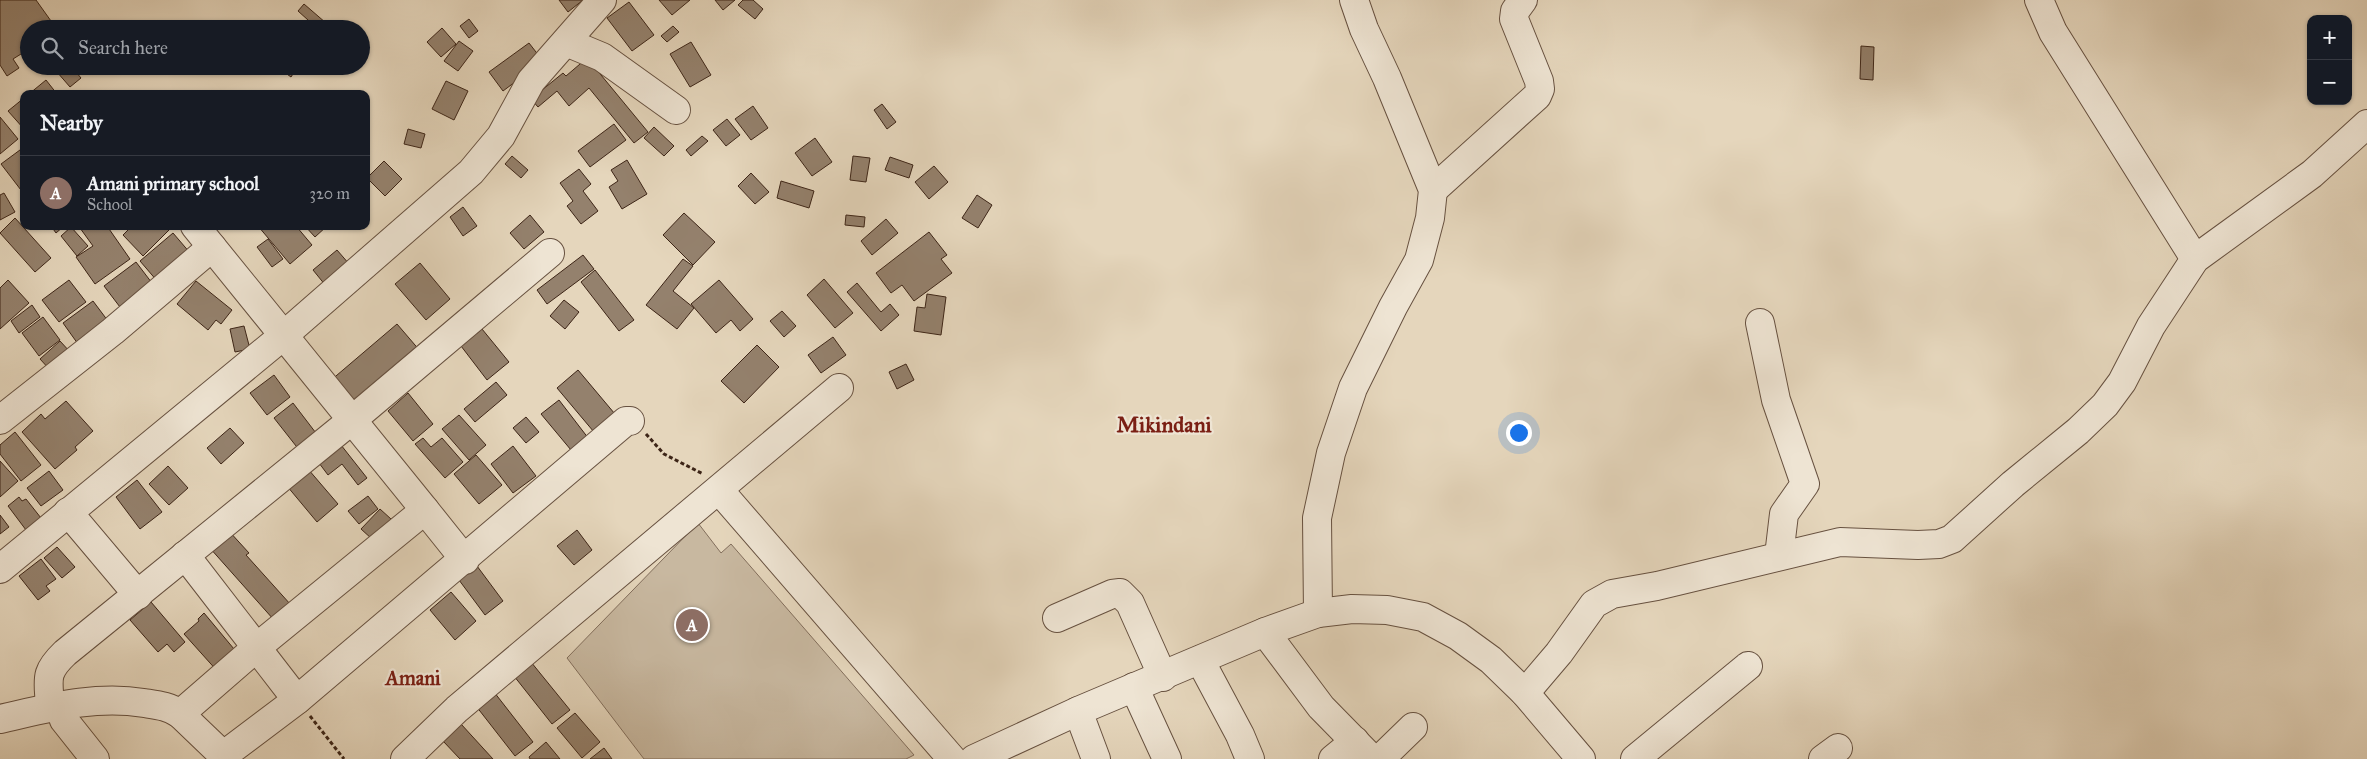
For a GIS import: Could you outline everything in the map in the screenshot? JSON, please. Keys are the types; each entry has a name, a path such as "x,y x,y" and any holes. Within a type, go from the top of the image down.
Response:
{"street":[{"path":"0,569 283,336 471,172 501,136 532,81 602,0"},
{"path":"1318,613 1317,518 1331,453 1353,388 1393,307 1419,260 1430,218 1433,190 1387,78 1364,29 1354,0"},
{"path":"1433,190 1537,96 1540,89 1539,81 1514,19 1515,11 1523,0"},
{"path":"2039,0 2052,32 2195,259"},
{"path":"566,42 602,57 676,110"},
{"path":"1525,693 1559,653 1594,604 1612,594 1657,586 1840,542 1918,545 1939,544 1952,539 2078,431 2105,405 2122,382 2151,326 2195,259 2312,174 2367,124"},
{"path":"198,230 465,560"},
{"path":"0,420 113,331 212,247"},
{"path":"95,759 55,708 48,674 50,668 80,640 352,420 550,253"},
{"path":"1760,324 1776,400 1805,484 1784,514 1779,556"},
{"path":"405,759 457,709 840,388"},
{"path":"0,719 90,701 118,699 164,706 180,714 225,757 297,700 465,560 626,421 630,421"},
{"path":"719,490 952,759"},
{"path":"180,714 256,648 425,510"},
{"path":"68,512 138,595"},
{"path":"185,555 297,700"},
{"path":"1057,618 1112,594 1120,593 1130,603 1164,676"},
{"path":"979,758 1134,687 1265,632 1318,613 1352,608 1386,610 1423,617 1458,636 1484,655 1525,693 1581,759"},
{"path":"1265,632 1321,707 1363,750 1333,759"},
{"path":"1200,660 1240,734 1250,759"},
{"path":"1635,759 1748,666"},
{"path":"1134,687 1167,759"},
{"path":"1078,712 1096,759"},
{"path":"1380,759 1413,727"}],"path":[{"path":"630,421 649,436 664,454 708,476 719,490"},
{"path":"297,700 344,759"}],"shaded area":[{"path":"698,523 721,553 731,544 914,755 906,759 644,759 567,658"}],"building":[{"path":"0,0 36,0 50,20 20,20 20,55 13,59 19,68 7,76 0,65"},
{"path":"559,0 583,0 568,12"},
{"path":"659,0 690,0 672,15"},
{"path":"715,0 735,0 723,10"},
{"path":"743,0 753,0 763,9 755,19 738,5"},
{"path":"629,2 654,35 632,51 607,18"},
{"path":"304,4 323,20 308,20 298,11"},
{"path":"469,19 478,31 469,38 460,26"},
{"path":"673,26 679,32 667,42 661,36"},
{"path":"442,28 456,44 441,57 427,42"},
{"path":"459,41 473,51 458,71 444,61"},
{"path":"691,42 711,75 690,87 670,54"},
{"path":"529,43 543,61 503,91 489,72"},
{"path":"1861,46 1874,47 1873,80 1860,79"},
{"path":"587,58 648,132 634,143 589,88 569,106 557,91 538,107 531,99 563,73 566,76"},
{"path":"60,75 78,75 81,78 70,87"},
{"path":"46,80 54,90 34,90"},
{"path":"446,81 468,91 454,120 432,109"},
{"path":"20,101 20,124 8,111"},
{"path":"882,104 896,122 887,129 874,110"},
{"path":"753,106 768,128 751,140 735,119"},
{"path":"0,117 18,139 0,154"},
{"path":"727,119 740,135 726,146 713,130"},
{"path":"614,124 626,140 590,167 578,151"},
{"path":"654,127 674,146 664,156 644,138"},
{"path":"408,129 425,134 421,148 404,144"},
{"path":"702,136 708,141 691,156 686,150"},
{"path":"815,138 832,162 812,176 795,153"},
{"path":"20,150 20,189 1,164"},
{"path":"512,156 528,170 521,178 505,164"},
{"path":"853,156 870,158 866,182 850,180"},
{"path":"890,157 913,165 909,178 885,170"},
{"path":"627,160 647,194 622,209 609,187 618,181 611,170"},
{"path":"384,161 402,179 385,196 370,181 370,175"},
{"path":"934,166 948,182 929,199 915,182"},
{"path":"579,169 591,184 583,191 598,211 581,224 567,206 573,201 560,183"},
{"path":"751,173 769,192 755,204 738,186"},
{"path":"781,181 814,191 809,208 777,198"},
{"path":"4,193 15,212 0,220 0,195"},
{"path":"977,195 992,205 978,228 962,218"},
{"path":"463,207 477,226 463,236 450,217"},
{"path":"684,213 715,242 693,265 663,235"},
{"path":"530,215 544,232 524,249 510,233"},
{"path":"846,215 865,217 864,227 845,225"},
{"path":"15,218 20,224 20,230 26,230 51,258 35,272 0,233"},
{"path":"886,219 898,233 872,255 861,241"},
{"path":"68,230 74,230 88,246 77,256 61,236"},
{"path":"81,230 110,230 130,259 95,284 76,257 93,246"},
{"path":"128,230 169,230 143,256 123,235"},
{"path":"261,230 299,230 312,245 290,264"},
{"path":"309,230 323,230 315,237"},
{"path":"929,232 947,255 941,259 952,273 914,301 902,285 891,293 876,273"},
{"path":"173,233 191,254 158,282 140,261"},
{"path":"268,239 283,259 272,267 257,247"},
{"path":"337,250 350,265 326,286 313,270"},
{"path":"583,255 594,269 547,304 537,290"},
{"path":"683,259 693,266 673,291 694,308 677,329 646,305"},
{"path":"136,262 155,287 123,311 104,286"},
{"path":"420,263 450,299 426,320 395,284"},
{"path":"595,270 634,320 619,331 581,282"},
{"path":"824,279 853,313 835,328 807,295"},
{"path":"8,280 29,303 0,329 0,288"},
{"path":"69,280 86,302 59,322 42,300"},
{"path":"719,280 753,319 740,331 731,320 716,333 691,304"},
{"path":"196,281 232,310 221,324 216,320 208,330 177,304"},
{"path":"857,283 881,312 890,304 899,315 881,331 847,292"},
{"path":"927,294 946,297 941,335 914,331 917,307 925,308"},
{"path":"564,300 579,312 565,329 550,316"},
{"path":"93,301 108,321 78,344 63,323"},
{"path":"32,305 40,317 19,333 11,321"},
{"path":"782,311 796,326 784,337 770,321"},
{"path":"43,317 60,340 39,356 22,333"},
{"path":"397,324 421,352 347,415 323,387"},
{"path":"244,326 250,349 235,352 230,329"},
{"path":"482,329 509,362 487,380 461,346"},
{"path":"833,337 846,355 821,373 808,355"},
{"path":"60,341 71,353 51,371 40,359"},
{"path":"757,345 779,367 744,403 721,381"},
{"path":"906,364 914,380 897,389 889,372"},
{"path":"578,370 620,420 599,438 557,388"},
{"path":"274,375 290,397 267,415 250,393"},
{"path":"496,382 507,395 475,422 464,409"},
{"path":"408,393 433,424 413,441 388,411"},
{"path":"559,400 592,443 576,456 541,414"},
{"path":"66,401 93,431 75,447 77,450 55,469 22,432 41,414 45,419"},
{"path":"293,403 319,437 300,451 274,418"},
{"path":"459,415 486,445 469,460 442,429"},
{"path":"526,417 539,432 526,443 513,428"},
{"path":"230,428 244,443 221,464 207,448"},
{"path":"15,432 41,465 21,481 0,454 0,445"},
{"path":"423,438 431,447 442,438 463,462 445,478 415,444"},
{"path":"341,445 367,478 358,485 342,464 328,475 319,463"},
{"path":"513,446 536,476 513,493 491,464"},
{"path":"476,455 502,485 479,504 454,474"},
{"path":"0,461 18,481 0,497"},
{"path":"168,466 188,488 169,505 149,484"},
{"path":"308,469 338,504 317,522 287,486"},
{"path":"49,471 63,490 41,506 27,488"},
{"path":"137,480 162,512 140,529 116,497"},
{"path":"368,496 378,509 359,524 348,511"},
{"path":"19,497 22,501 26,499 41,518 26,530 8,506"},
{"path":"380,509 391,519 372,539 361,529"},
{"path":"0,515 9,527 0,534"},
{"path":"228,530 249,553 246,555 291,605 274,620 209,547"},
{"path":"577,530 592,550 574,565 557,546"},
{"path":"57,547 75,567 62,578 44,558"},
{"path":"41,559 56,579 46,586 50,591 38,600 19,576"},
{"path":"477,566 503,601 485,615 459,580"},
{"path":"451,592 476,621 455,640 430,610"},
{"path":"151,602 185,642 174,652 167,644 158,652 130,620"},
{"path":"204,613 239,655 219,673 184,634 199,621 198,619"},
{"path":"531,662 570,710 552,724 514,676"},
{"path":"494,692 533,742 515,756 476,706"},
{"path":"575,713 600,742 582,758 557,728"},
{"path":"461,724 493,759 460,759 443,741"},
{"path":"546,742 560,759 530,759 529,757"},
{"path":"604,748 612,759 590,759"}],"place":[{"name":"Amani primary school","path":"692,625"}],"district":[{"name":"Mikindani","path":"1164,424"},
{"name":"Amani","path":"413,678"}]}
